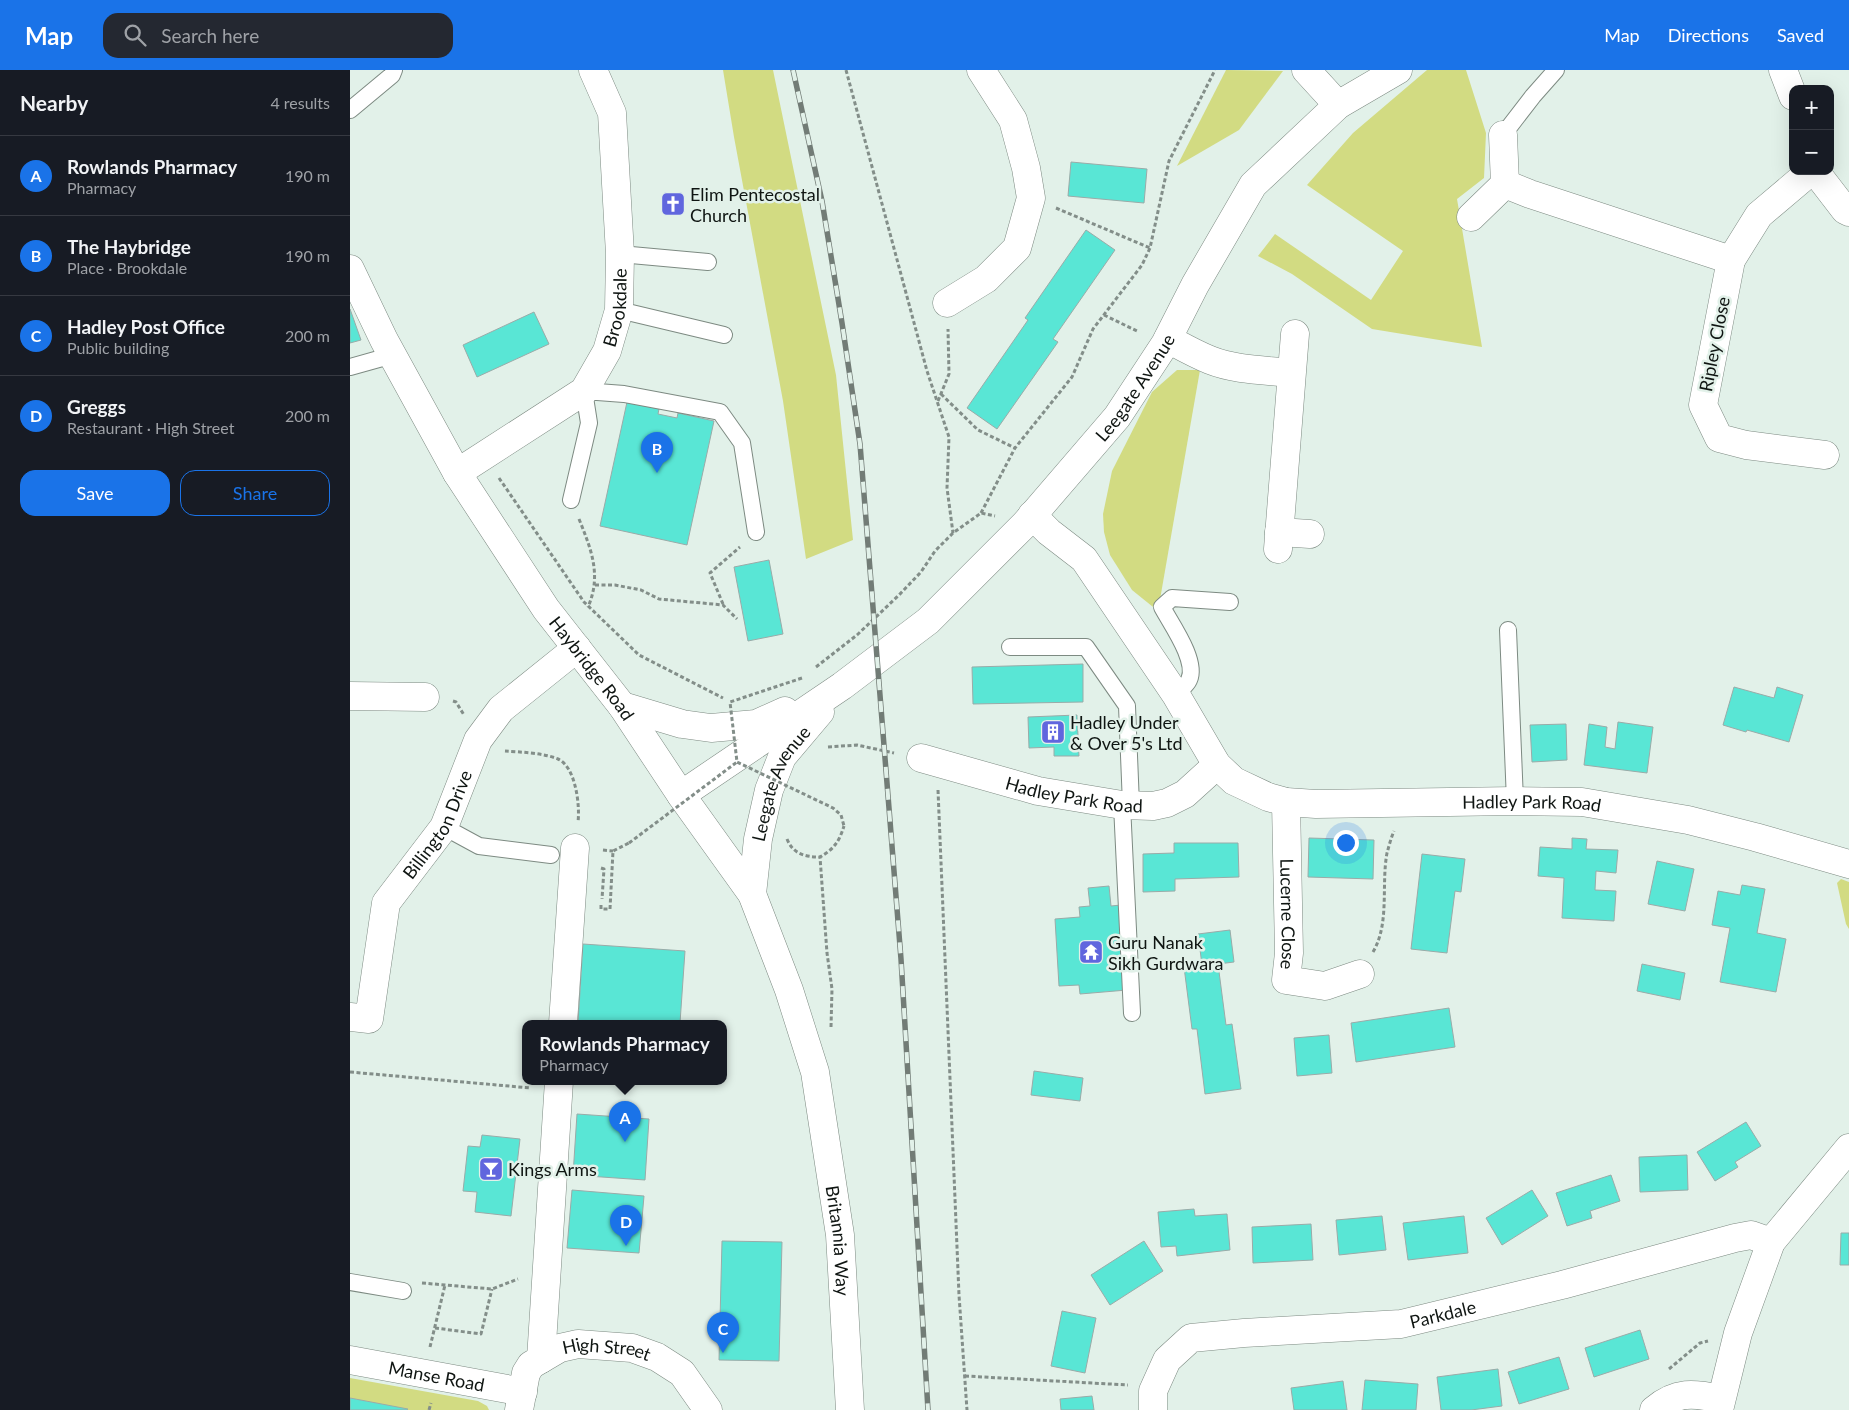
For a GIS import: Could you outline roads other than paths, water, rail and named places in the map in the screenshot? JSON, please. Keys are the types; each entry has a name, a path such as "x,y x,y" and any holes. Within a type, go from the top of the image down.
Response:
{"street":[{"name":"Brookdale","path":"457,473 584,391 607,351 619,310 620,254 612,112 593,70"},
{"path":"947,303 986,279 1017,248 1031,198 1026,168 1013,120 981,70"},
{"path":"1306,70 1338,105"},
{"name":"Leegate Avenue","path":"681,795 842,686 928,621 1032,515 1117,417 1166,342 1195,285 1253,185 1338,105 1398,70"},
{"path":"1783,70 1789,86"},
{"path":"1471,217 1505,184 1504,135"},
{"name":"Ripley Close","path":"1808,175 1759,215 1731,260 1702,405 1719,438 1746,446 1825,455"},
{"path":"1816,175 1845,210 1849,212"},
{"path":"1505,184 1530,194 1731,260"},
{"name":"Haybridge Road","path":"350,270 393,355 457,473 546,609 622,706 681,795 752,894 789,990 816,1072"},
{"path":"1295,334 1278,540 1310,534"},
{"path":"1166,342 1210,360 1228,365 1291,373"},
{"name":"Hadley Park Road","path":"1032,515 1049,532 1084,559 1176,695 1217,765 1234,781 1248,789 1286,802 1582,802 1688,820 1849,864"},
{"name":"Billington Drive","path":"350,1017 368,1019 386,903 444,827 478,740 501,709 577,648"},
{"name":"Leegate Avenue","path":"622,706 682,724 711,728 756,724 842,686"},
{"name":"Leegate Avenue","path":"752,894 758,839 765,806 782,756 842,686"},
{"path":"350,696 425,697"},
{"name":"Hadley Park Road","path":"929,760 1038,791 1126,805 1152,806 1166,803 1185,794 1217,765"},
{"name":"Lucerne Close","path":"1286,802 1289,953 1286,980 1325,986 1360,974"},
{"path":"563,1020 575,851"},
{"name":"Britannia Way","path":"816,1072 840,1235 850,1410"},
{"path":"541,1359 559,1085"},
{"path":"1654,1410 1666,1400 1696,1393 1720,1405 1738,1333 1771,1242 1849,1148"},
{"name":"Parkdale","path":"1153,1401 1167,1360 1191,1338 1401,1324 1562,1285 1735,1238 1751,1235 1771,1242"},
{"name":"High Street","path":"521,1401 526,1373 531,1365 560,1348 578,1344 632,1348 657,1356 682,1373 708,1410"},
{"name":"Manse Road","path":"350,1360 424,1373 521,1401"}],"lane":[{"path":"350,110 392,75 394,70"},
{"path":"1504,135 1533,96 1556,70"},
{"path":"620,254 708,262"},
{"path":"619,310 724,334"},
{"path":"350,367 393,355"},
{"path":"571,500 589,424 584,391 624,394 720,412 742,444 756,532"},
{"path":"1176,695 1189,681 1192,669 1187,652 1162,607 1172,598 1230,602"},
{"path":"1508,630 1515,801"},
{"path":"1010,647 1086,647 1127,706 1126,805 1132,1013"},
{"path":"444,827 479,846 575,851"},
{"path":"350,1282 403,1291"}],"railway":[{"path":"793,70 822,201 860,444 901,959 928,1410"}],"place":[{"name":"Elim Pentecostal Church","path":"673,204"},
{"name":"The Haybridge","path":"657,473"},
{"name":"Hadley Under & Over 5's Ltd","path":"1053,732"},
{"name":"Guru Nanak Sikh Gurdwara","path":"1091,952"},
{"name":"Rowlands Pharmacy","path":"625,1142"},
{"name":"Kings Arms","path":"491,1169"},
{"name":"Greggs","path":"626,1246"},
{"name":"Hadley Post Office","path":"723,1353"}]}
